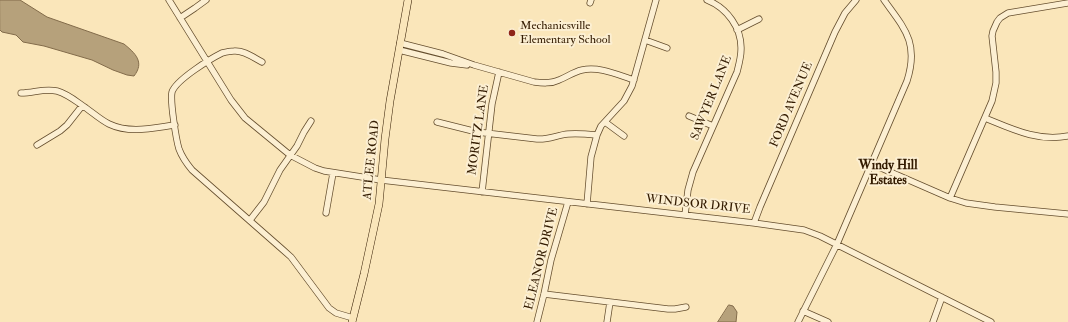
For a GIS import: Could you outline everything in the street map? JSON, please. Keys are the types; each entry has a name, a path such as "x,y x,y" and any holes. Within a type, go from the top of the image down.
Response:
{"main road":[{"name":"ATLEE ROAD","path":"353,320 379,204 390,101 408,0"}],"street":[{"name":"WINDSOR DRIVE","path":"169,0 231,100 245,118 290,155 315,168 333,173 381,180 804,230 837,244 991,322"},
{"path":"180,18 206,0"},
{"path":"587,204 590,164 597,135 605,122 629,94 656,0"},
{"name":"SAWYER LANE","path":"685,215 686,199 690,182 741,56 741,44 733,22 726,12 718,5 707,0"},
{"name":"FORD AVENUE","path":"754,223 835,32 845,13 856,0"},
{"path":"798,322 837,244 910,72 912,48 902,26 884,0"},
{"path":"950,198 992,101 996,83 996,62 992,36 994,26 1004,15 1013,12 1068,3"},
{"path":"737,30 759,19"},
{"path":"645,40 667,48"},
{"path":"399,46 451,63 474,65 534,82 555,82 575,72 588,69 605,71 634,80"},
{"path":"262,62 244,52 236,50 228,51 207,62 181,80 174,87 171,99 179,149 192,170 290,257 329,308 336,313 353,320"},
{"name":"MORITZ LANE","path":"482,192 492,104 499,72"},
{"path":"21,93 41,90 59,92 67,95 108,124 126,130 139,130 175,125"},
{"path":"37,145 67,125 82,106"},
{"path":"689,116 713,126"},
{"path":"985,118 1029,135 1049,138 1068,136"},
{"path":"250,220 264,202 280,170 297,146 311,121"},
{"path":"437,122 488,134 540,140 575,133 597,135"},
{"path":"605,122 624,136"},
{"path":"872,164 950,198 966,203 1068,214"},
{"path":"326,213 333,173"},
{"name":"ELEANOR DRIVE","path":"537,322 551,260 568,202"},
{"path":"544,294 668,309 686,307"},
{"path":"933,322 942,297"},
{"path":"607,322 610,302"},
{"path":"803,311 828,322"}],"shaded area":[{"path":"0,0 20,0 47,17 124,44 135,54 139,62 137,71 134,76 127,75 92,60 44,46 23,42 16,35 2,32 0,30"},
{"path":"729,305 733,306 737,312 736,322 718,322"}],"place":[{"name":"Mechanicsville Elementary School","path":"512,33"}],"district":[{"name":"Windy Hill Estates","path":"888,174"}]}
